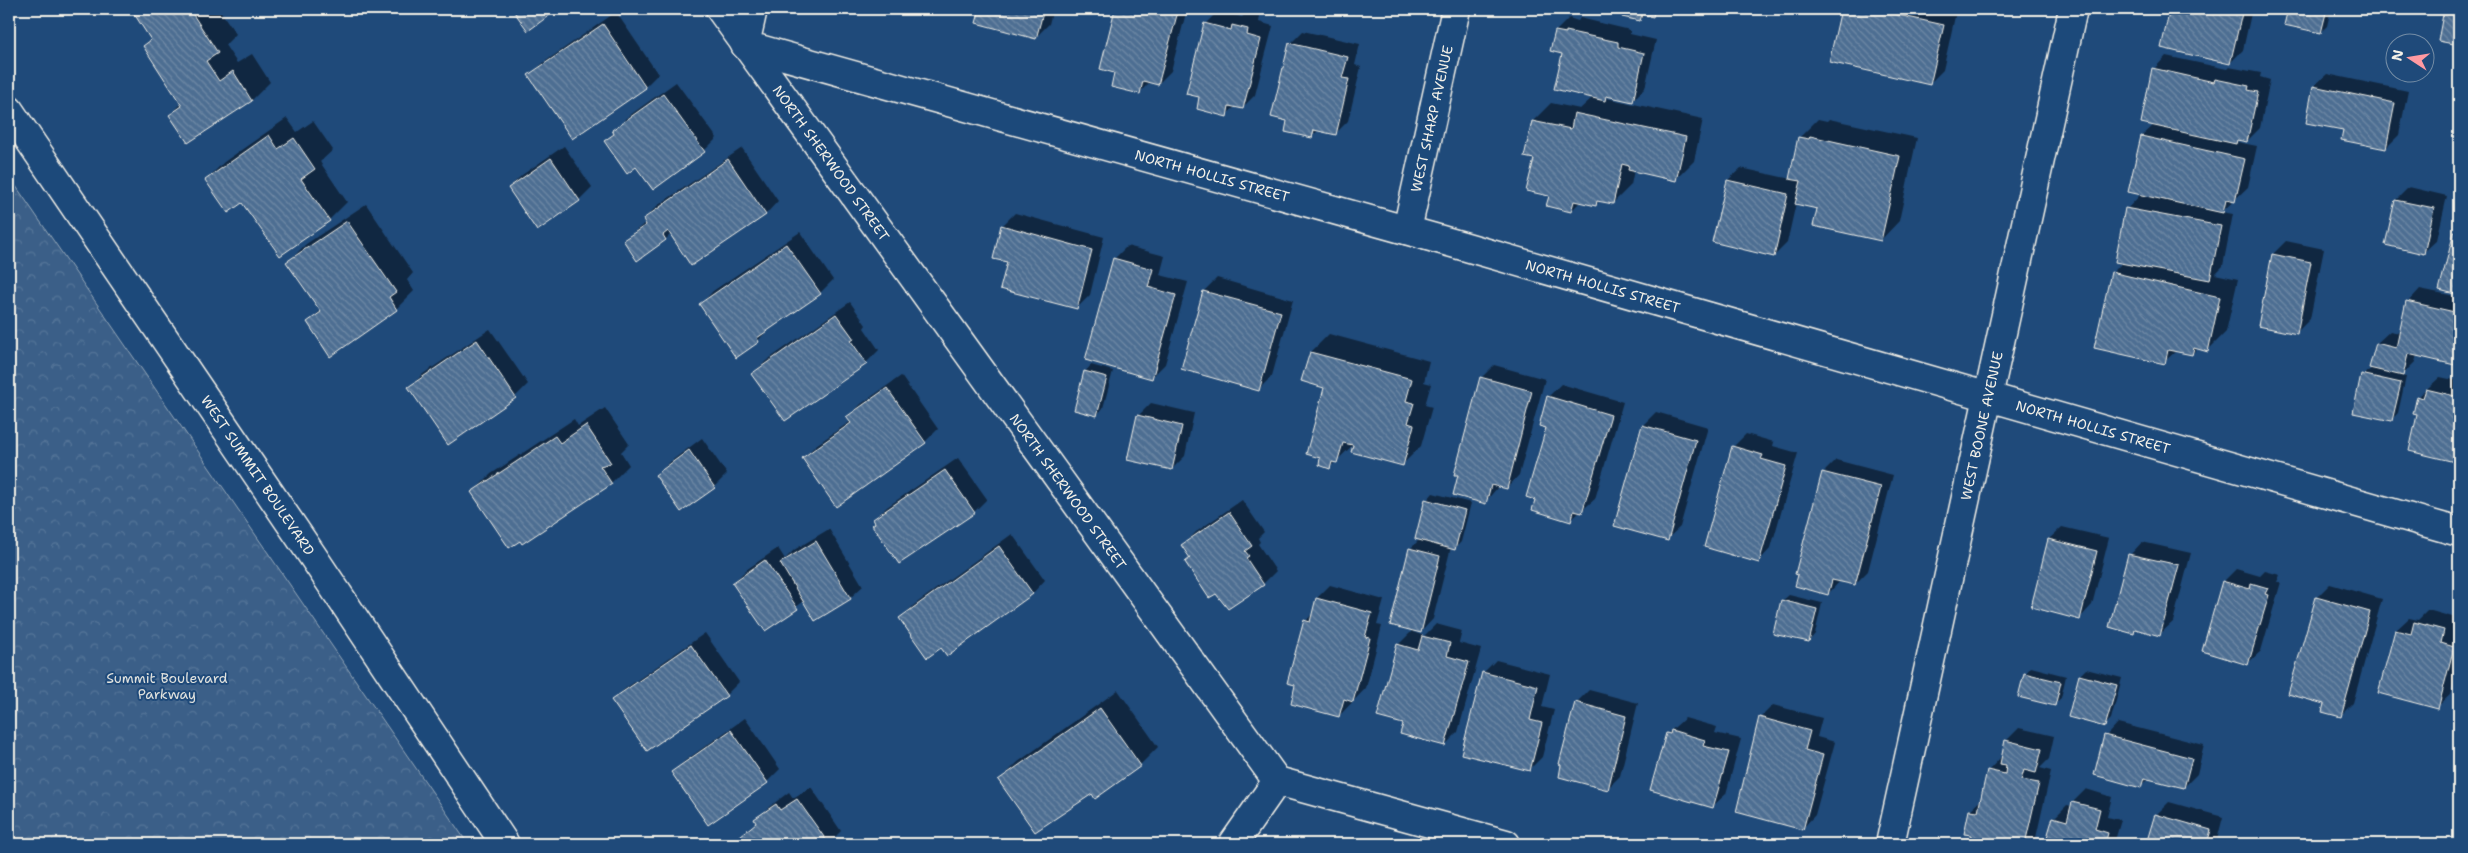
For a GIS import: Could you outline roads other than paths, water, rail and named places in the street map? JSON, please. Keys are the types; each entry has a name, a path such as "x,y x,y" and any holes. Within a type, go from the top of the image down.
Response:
{"street":[{"name":"NORTH SHERWOOD STREET","path":"720,9 1277,781"},
{"path":"745,45 753,9"},
{"name":"WEST SHARP AVENUE","path":"1407,230 1456,9"},
{"name":"WEST BOONE AVENUE","path":"1890,844 1986,397 2073,9"},
{"name":"NORTH HOLLIS STREET","path":"745,45 1407,230 2459,532"},
{"name":"WEST SUMMIT BOULEVARD","path":"9,110 312,555 505,844"},
{"path":"1233,844 1277,781 1506,844"}],"park label":[{"name":"Summit Boulevard Parkway","path":"167,686"}]}
